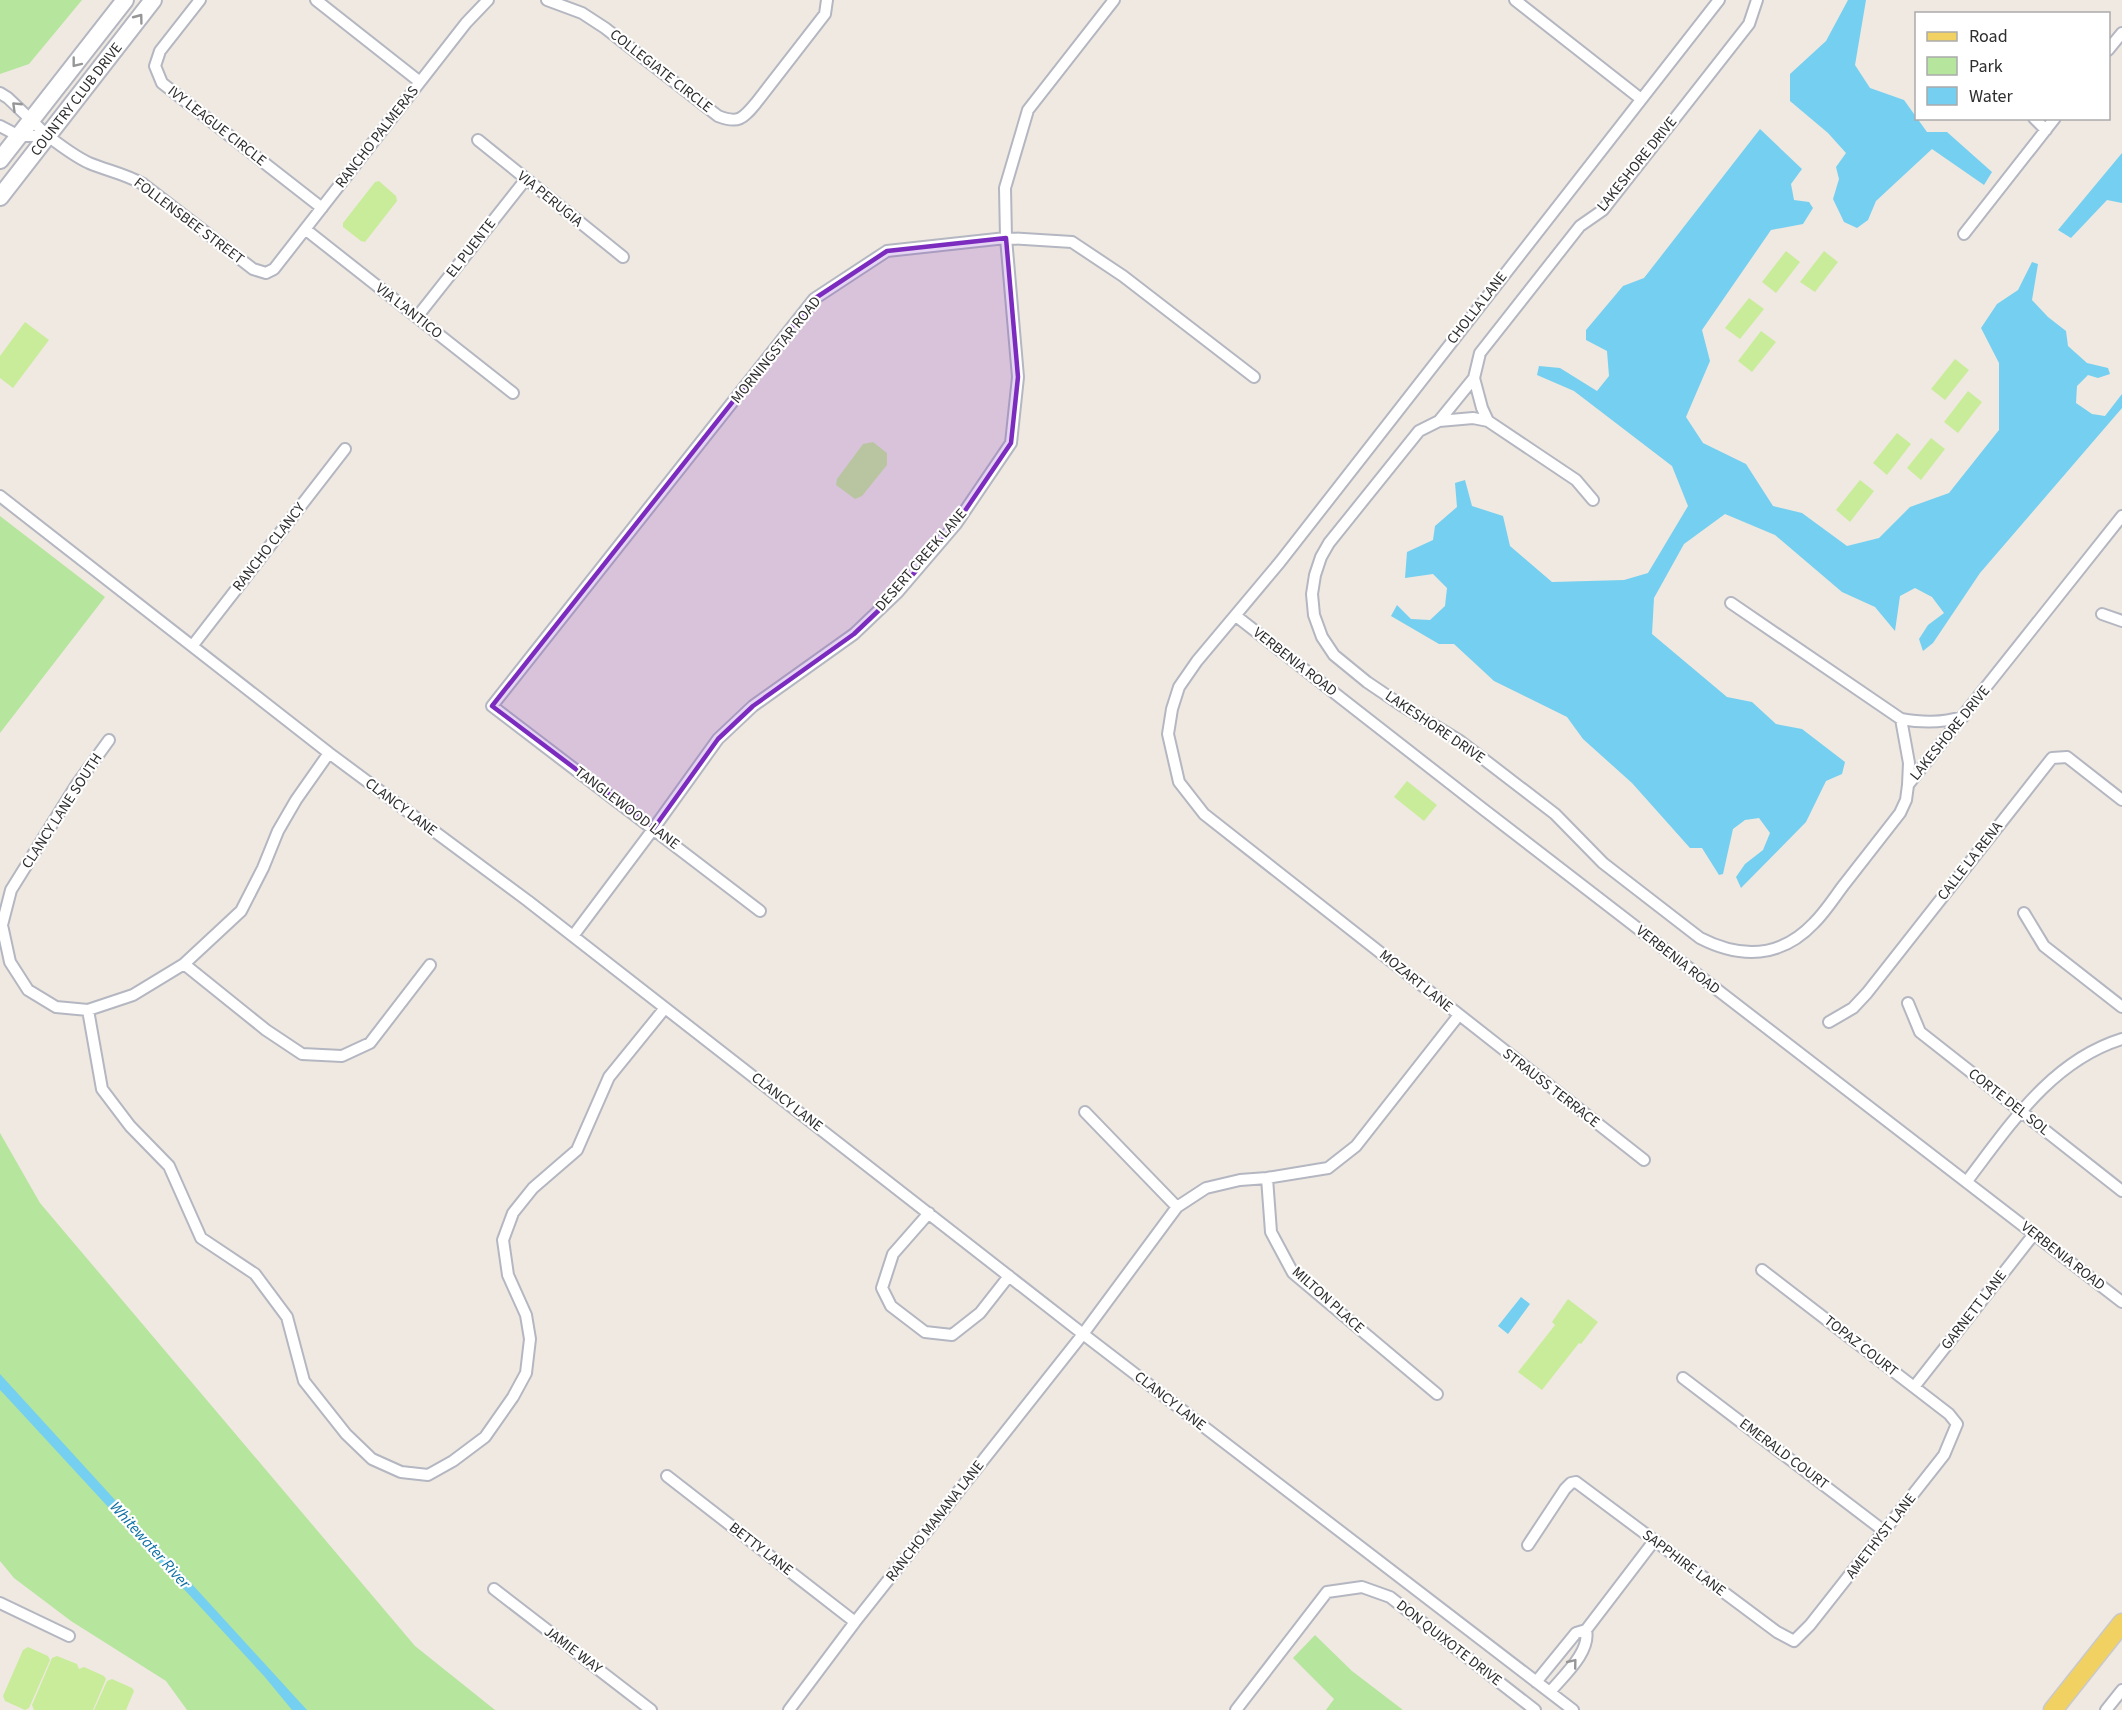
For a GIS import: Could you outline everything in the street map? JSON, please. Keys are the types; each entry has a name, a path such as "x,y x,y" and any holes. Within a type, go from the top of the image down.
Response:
{"main road":[{"name":"COUNTRY CLUB DRIVE","path":"0,160 125,0"},
{"name":"COUNTRY CLUB DRIVE","path":"0,197 153,0"},
{"path":"2053,1710 2122,1623"}],"street":[{"name":"IVY LEAGUE CIRCLE","path":"200,0 160,51 155,66 162,83 322,208"},
{"path":"316,0 420,82"},
{"name":"RANCHO PALMERAS","path":"266,273 274,269 466,23 488,0"},
{"name":"COLLEGIATE CIRCLE","path":"547,0 582,12 718,116 737,120 756,104 825,14 827,0"},
{"name":"DESERT CREEK LANE","path":"573,936 718,739 753,706 854,634 897,593 956,524 1011,443 1018,377 1006,238 1005,188 1028,110 1113,0"},
{"path":"1515,0 1641,99"},
{"name":"CHOLLA LANE","path":"1236,616 1719,0"},
{"name":"LAKESHORE DRIVE","path":"1757,0 1749,24 1603,210 1580,226 1480,353 1474,378 1439,421 1419,431 1329,543 1321,557 1312,594 1314,615 1322,638 1334,655 1367,682 1460,741 1555,814 1603,863 1700,938 1718,947 1736,952 1774,949 1788,943 1815,922 1900,813 1906,800 1908,785 2122,516"},
{"path":"2110,49 2122,33"},
{"name":"FOLLENSBEE STREET","path":"0,93 67,150 89,163 125,174 143,184 253,269 266,273"},
{"path":"2036,120 2046,130"},
{"path":"1964,234 2054,120"},
{"path":"0,126 19,136 48,136"},
{"name":"VIA PERUGIA","path":"478,140 623,257"},
{"name":"EL PUENTE","path":"417,317 526,179"},
{"name":"VIA L'ANTICO","path":"305,229 513,393"},
{"name":"MORNINGSTAR ROAD","path":"492,706 814,299 887,251 1006,238 1072,242 1123,276 1254,377"},
{"path":"1474,378 1488,422"},
{"path":"1439,421 1473,418 1488,422 1576,480 1593,500"},
{"name":"RANCHO CLANCY","path":"192,645 345,449"},
{"name":"CLANCY LANE","path":"0,496 329,753 573,936 1083,1334 1573,1710"},
{"path":"1731,603 1901,719 1940,723 1963,717"},
{"path":"2102,614 2122,621"},
{"name":"MOZART LANE","path":"1083,1334 1177,1207 1206,1188 1240,1180 1328,1168 1356,1146 1459,1015 1204,814 1179,782 1168,734 1172,709 1179,687 1197,661 1236,616"},
{"name":"VERBENIA ROAD","path":"1236,616 1483,810 2122,1302"},
{"name":"TANGLEWOOD LANE","path":"492,706 760,911"},
{"path":"1901,719 1909,763 1908,785"},
{"name":"CLANCY LANE SOUTH","path":"109,740 77,784 11,890 2,925 10,962 28,990 56,1007 88,1010 133,995 184,964 241,911 263,868 278,831 296,800 329,753"},
{"name":"CALLE LA RENA","path":"1829,1022 1852,1008 1867,993 2052,758 2067,757 2122,800"},
{"path":"2024,913 2044,946 2122,1007"},
{"path":"184,964 266,1030 302,1054 342,1056 370,1043 430,965"},
{"name":"CORTE DEL SOL","path":"1908,1003 1920,1032 2122,1191"},
{"path":"88,1010 102,1089 130,1126 169,1166 201,1238 255,1274 287,1317 304,1381 346,1434 372,1460 401,1472 428,1475 453,1461 485,1437 513,1397 526,1373 530,1339 526,1315 507,1275 503,1240 513,1213 533,1188 577,1150 609,1077 665,1008"},
{"name":"STRAUSS TERRACE","path":"1459,1015 1644,1160"},
{"path":"1967,1181 2020,1112 2050,1081 2080,1058 2101,1046 2122,1039"},
{"path":"1085,1112 1177,1207"},
{"name":"MILTON PLACE","path":"1267,1178 1271,1232 1293,1273 1437,1394"},
{"path":"928,1213 893,1254 882,1288 891,1306 925,1332 952,1335 980,1313 1009,1276"},
{"name":"GARNETT LANE","path":"1914,1387 2034,1234"},
{"name":"TOPAZ COURT","path":"1762,1270 1949,1414 1957,1424"},
{"name":"RANCHO MANANA LANE","path":"789,1710 855,1622 1083,1334"},
{"name":"EMERALD COURT","path":"1683,1378 1884,1531"},
{"name":"AMETHYST LANE","path":"1794,1641 1810,1625 1944,1455 1957,1424"},
{"name":"BETTY LANE","path":"667,1476 855,1622"},
{"name":"SAPPHIRE LANE","path":"1528,1545 1565,1489 1571,1483 1576,1482 1758,1619 1794,1641"},
{"path":"1536,1682 1576,1633 1586,1630 1654,1541"},
{"name":"DON QUIXOTE DRIVE","path":"1236,1710 1327,1592 1362,1587 1390,1597 1535,1710"},
{"name":"JAMIE WAY","path":"494,1589 651,1710"},
{"path":"0,1603 69,1636"},
{"path":"1550,1692 1581,1654 1587,1638 1586,1630"},
{"path":"2106,1710 2122,1690"}],"highlighted area":[{"path":"1006,238 1018,377 1011,443 956,524 897,593 854,634 753,706 718,739 654,828 492,706 814,299 887,251"}],"green space":[{"path":"0,0 82,0 29,64 0,74"},
{"path":"379,181 396,196 397,201 365,242 361,241 343,227 343,223 375,182"},
{"path":"1786,251 1800,262 1776,293 1762,282"},
{"path":"1824,251 1838,262 1815,292 1800,282"},
{"path":"1749,298 1764,309 1740,339 1725,328"},
{"path":"25,322 49,340 13,388 0,378 0,356"},
{"path":"1761,331 1776,342 1752,372 1738,361"},
{"path":"1955,359 1969,370 1945,400 1931,389"},
{"path":"1968,391 1982,402 1958,433 1944,422"},
{"path":"1897,433 1911,444 1887,475 1873,463"},
{"path":"1931,438 1945,449 1921,480 1907,468"},
{"path":"873,442 887,453 887,465 862,496 855,499 836,485 837,479 863,444"},
{"path":"1860,480 1874,491 1850,522 1836,510"},
{"path":"0,516 105,597 0,733"},
{"path":"1407,781 1437,805 1424,821 1394,797"},
{"path":"0,1133 40,1203 415,1646 495,1710 187,1710 166,1681 71,1621 14,1578 0,1561"},
{"path":"1568,1299 1598,1322 1542,1390 1518,1372 1555,1325 1552,1322"},
{"path":"1315,1635 1352,1671 1403,1710 1326,1710 1334,1699 1293,1658"},
{"path":"28,1647 48,1656 50,1660 29,1708 25,1710 5,1701 3,1696 23,1650"},
{"path":"57,1656 77,1664 79,1669 84,1667 106,1679 93,1710 34,1710 32,1705 52,1658"},
{"path":"112,1679 134,1691 126,1710 94,1710 107,1681"}],"water":[{"path":"1848,0 1866,0 1855,65 1870,88 1904,100 1915,115 1915,120 1918,120 1927,132 1947,132 1992,172 1984,185 1932,149 1876,201 1868,220 1857,228 1844,222 1833,199 1839,179 1836,167 1846,153 1828,133 1790,101 1790,74 1826,41"},
{"path":"1760,129 1802,169 1791,184 1794,200 1809,202 1813,208 1803,224 1771,230 1702,330 1710,361 1686,417 1703,443 1746,464 1773,506 1802,513 1847,546 1879,538 1910,507 1949,493 1999,430 1999,363 1981,328 1997,304 2018,290 2032,262 2038,264 2032,300 2066,331 2068,346 2087,363 2108,368 2110,374 2098,378 2088,375 2077,386 2076,403 2092,414 2105,416 2122,394 2122,408 1980,573 1933,643 1923,651 1919,639 1928,625 1944,613 1932,597 1915,588 1900,596 1895,631 1875,607 1842,592 1775,535 1725,514 1684,544 1654,598 1652,634 1727,697 1752,702 1776,724 1802,729 1845,762 1842,774 1826,781 1806,822 1741,888 1736,877 1745,864 1763,850 1770,833 1759,818 1745,820 1733,829 1723,874 1719,875 1702,848 1690,848 1632,783 1583,739 1567,717 1494,681 1454,644 1439,644 1391,616 1397,605 1411,619 1430,620 1445,606 1447,588 1433,574 1405,578 1407,552 1433,540 1435,526 1457,507 1455,483 1465,480 1472,506 1503,516 1510,546 1552,582 1624,580 1648,573 1688,506 1672,466 1574,391 1537,375 1539,366 1560,368 1597,391 1609,376 1607,351 1586,340 1586,330 1623,286 1644,278"},
{"path":"2122,153 2122,203 2107,200 2071,238 2058,230"},
{"path":"1521,1297 1530,1304 1508,1334 1498,1326"},
{"name":"Whitewater River","path":"0,1374 307,1710 292,1710 264,1676 0,1390"}]}
